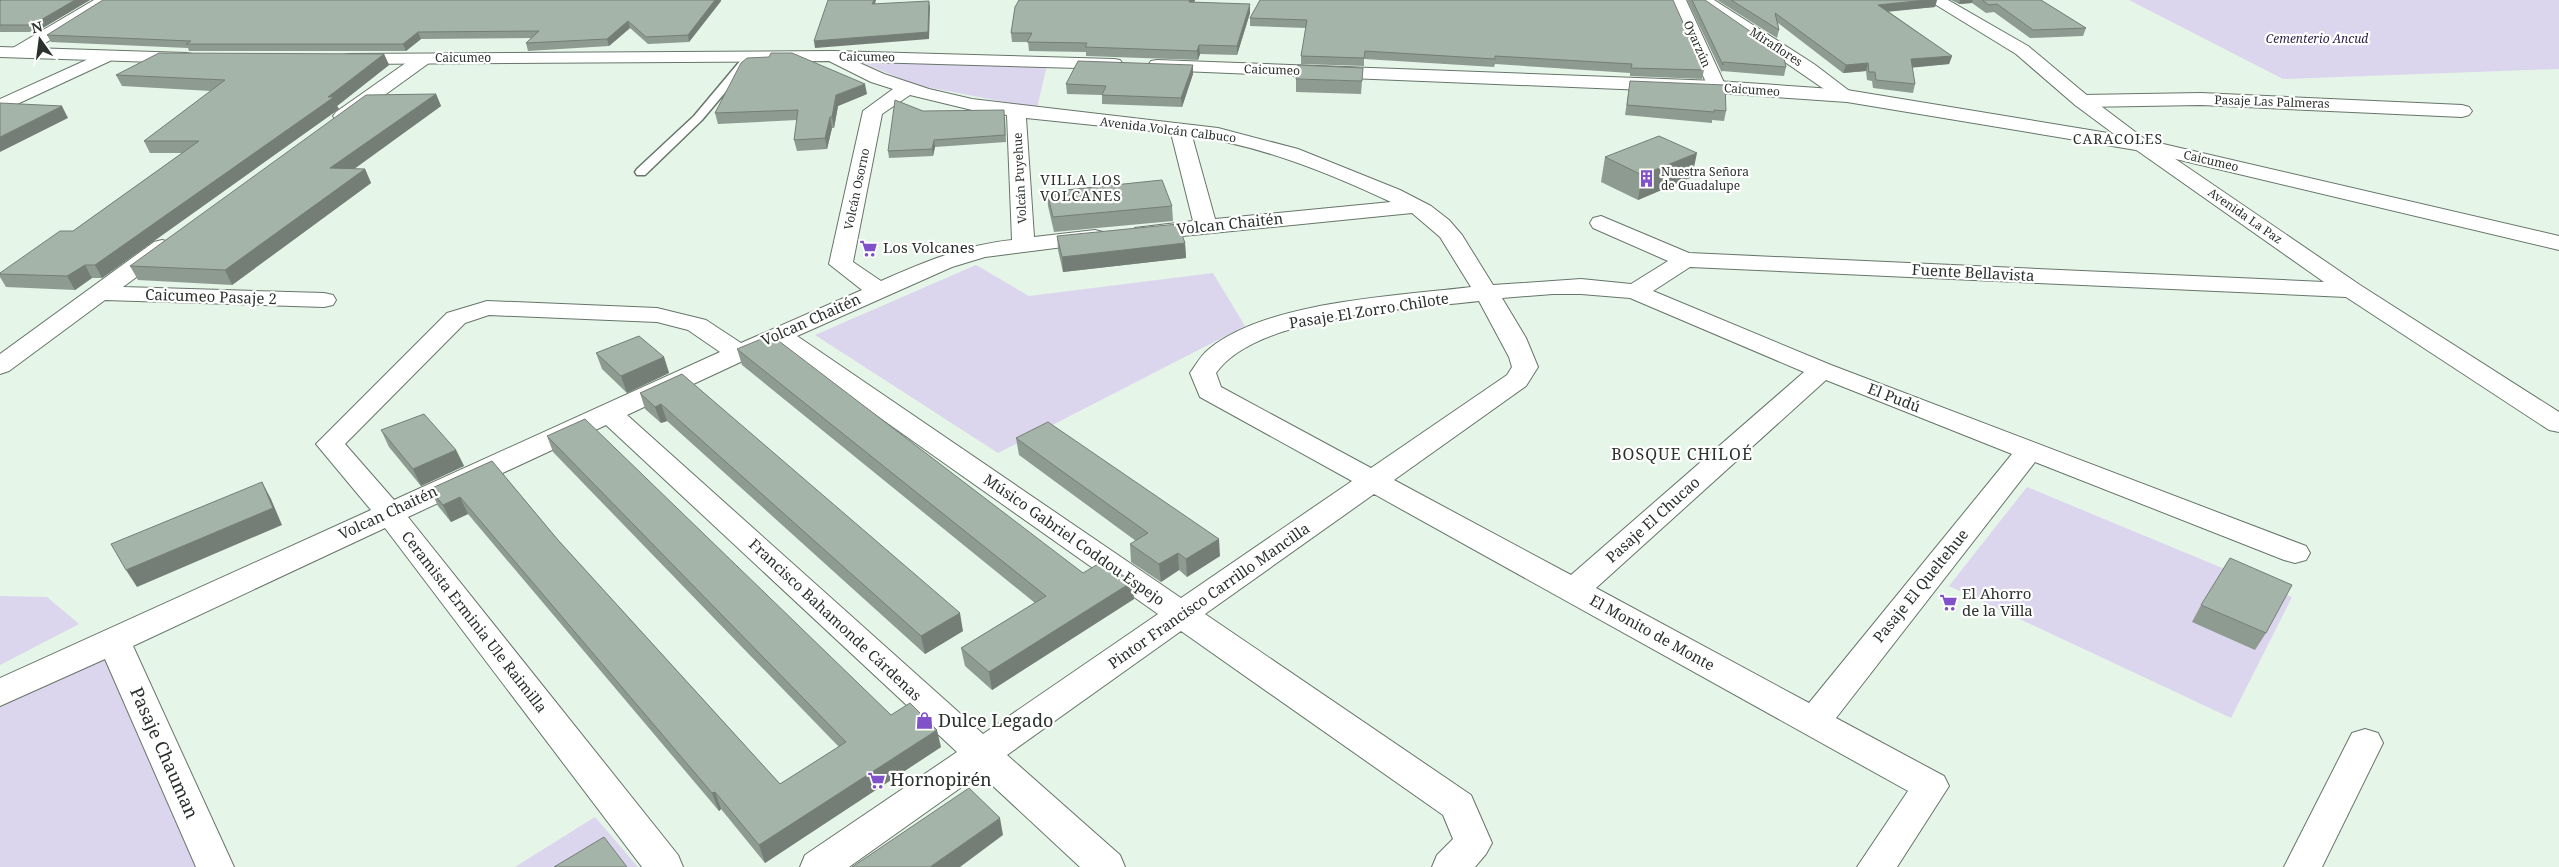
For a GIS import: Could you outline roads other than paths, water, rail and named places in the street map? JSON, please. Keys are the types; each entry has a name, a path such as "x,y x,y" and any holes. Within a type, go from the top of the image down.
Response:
{"street":[{"path":"9,52 106,0"},
{"name":"Oyarzún","path":"1678,0 1717,87"},
{"name":"Miraflores","path":"1703,0 1808,68 1847,96"},
{"name":"Avenida La Paz","path":"1936,0 2022,50 2082,100 2142,145 2352,290 2559,424"},
{"path":"9,52 200,59"},
{"path":"0,106 104,56"},
{"name":"Caicumeo","path":"336,59 833,56 1133,65 1717,87 1847,96 2142,145 2559,243"},
{"name":"Avenida Volcán Calbuco","path":"833,56 873,75 908,88 1016,111 1218,134 1284,150 1337,170 1417,206 1451,234 1487,294"},
{"path":"326,129 422,59"},
{"name":"Volcán Osorno","path":"878,290 841,264 873,111 908,88"},
{"name":"Pasaje Las Palmeras","path":"2082,100 2201,99 2462,111"},
{"name":"Volcán Puyehue","path":"1016,111 1023,244"},
{"path":"1180,129 1206,227"},
{"name":"Volcan Chaitén","path":"0,693 113,639 739,352 944,262 982,250 1023,244 1417,206"},
{"name":"Fuente Bellavista","path":"1601,223 1685,260 2352,290"},
{"name":"Caicumeo Pasaje 2","path":"0,366 180,235"},
{"path":"1635,292 1685,260"},
{"name":"El Pudú","path":"1487,294 1591,286 1635,292 1822,370 2294,553"},
{"name":"Caicumeo Pasaje 2","path":"99,293 324,300"},
{"name":"Pintor Francisco Carrillo Mancilla","path":"819,867 1517,380 1525,367 1522,354 1487,294"},
{"name":"Pasaje El Zorro Chilote","path":"1372,482 1210,391 1203,373 1217,354 1268,329 1298,319 1365,308 1487,294"},
{"name":"Ceramista Erminia Ule Raimilla","path":"664,867 389,513 330,444 456,318 487,308 657,315 697,326 739,352"},
{"name":"Músico Gabriel Coddou Espejo","path":"779,335 1180,615 1458,806 1473,843 1451,867"},
{"name":"Pasaje El Chucao","path":"1574,590 1822,370"},
{"name":"Francisco Bahamonde Cárdenas","path":"608,412 1106,867"},
{"name":"Pasaje El Queltehue","path":"1813,722 2029,451"},
{"name":"El Monito de Monte","path":"1372,482 1574,590 1931,786 1876,867"},
{"name":"Pasaje Chauman","path":"113,639 215,867"},
{"path":"2303,867 2365,743"}],"lane":[{"path":"641,172 698,118 750,56"}],"place":[{"name":"Nuestra Señora de Guadalupe","path":"1647,179"},
{"name":"Los Volcanes","path":"869,248"},
{"name":"El Ahorro de la Villa","path":"1948,603"},
{"name":"Dulce Legado","path":"924,721"},
{"name":"Hornopirén","path":"876,780"}],"district":[{"name":"CARACOLES","path":"2118,139"},
{"name":"VILLA LOS VOLCANES","path":"1081,188"},
{"name":"BOSQUE CHILOÉ","path":"1682,454"}],"park label":[{"name":"Cementerio Ancud","path":"2317,39"}]}
